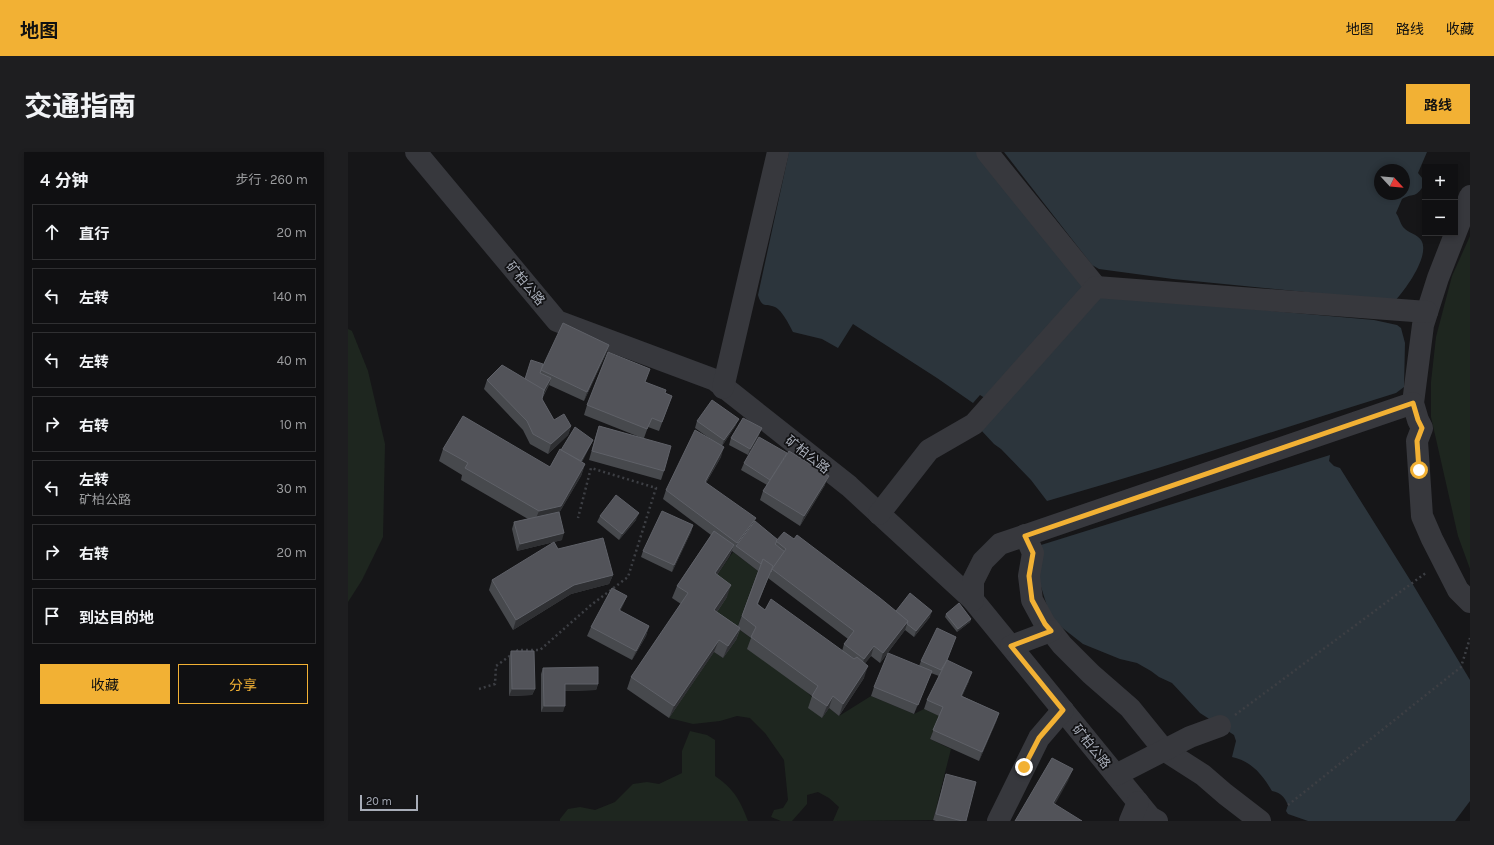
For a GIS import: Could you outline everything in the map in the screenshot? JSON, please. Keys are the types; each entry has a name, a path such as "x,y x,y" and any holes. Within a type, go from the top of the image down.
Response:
{"street":[{"name":"矿柏公路","path":"416,152 557,321 714,380 849,486 973,600 1116,775 1134,811 1157,821"},
{"path":"724,388 778,152"},
{"path":"987,152 1096,287 1427,312"},
{"path":"1470,196 1438,278 1423,324 1413,403 1422,428 1417,441 1422,516 1458,590 1470,602"},
{"path":"879,514 928,450 974,424 1096,287"},
{"path":"973,600 973,581 983,561 1000,544 1413,403"},
{"path":"1025,536 1033,553 1029,576 1032,600 1045,624 1062,645 1091,674 1130,708 1164,750 1203,775 1224,794 1260,821"},
{"path":"1011,646 1051,631"},
{"path":"998,821 1039,738 1063,710"},
{"path":"1116,775 1190,737 1220,726"}],"path":[{"path":"479,689 495,684 496,666 518,650 540,650 591,605 628,577 656,488 590,468 578,518"},
{"path":"1220,726 1412,583"},
{"path":"1288,805 1461,667 1470,638"}],"shaded area":[{"path":"789,152 979,152 1084,288 988,400 980,395 973,403 853,324 838,348 822,339 793,332 786,318 780,311 775,307 763,304 758,295"},
{"path":"1004,152 1427,152 1418,173 1422,178 1422,188 1417,194 1410,196 1410,164 1374,164 1374,200 1402,200 1396,213 1403,227 1419,238 1423,246 1423,254 1416,272 1395,301 1173,279 1099,269 1092,265"},
{"path":"1470,236 1470,569 1458,536 1431,417 1431,382 1436,337 1452,276"},
{"path":"1096,295 1374,320 1397,325 1401,328 1405,343 1404,387 1396,393 1178,462 1047,501 1031,480 980,429"},
{"path":"348,329 352,331 368,371 385,444 383,537 362,580 348,602"},
{"path":"1330,455 1329,461 1334,466 1340,468 1412,583 1470,680 1470,801 1455,821 1308,821 1288,814 1286,811 1288,805 1282,795 1272,791 1260,774 1250,765 1232,757 1236,741 1234,735 1200,713 1172,683 1159,677 1137,663 1120,659 1083,644 1051,619 1034,564 1041,545"},
{"path":"733,552 758,571 737,628 752,639 813,698 822,718 829,708 839,716 871,696 914,714 924,709 940,716 930,739 951,749 933,820 833,821 839,807 829,798 818,792 807,795 807,804 792,821 781,821 771,817 774,810 783,808 788,800 784,760 765,733 750,718 737,716 720,721 693,724 669,718 714,652 723,658 710,622 710,585"},
{"path":"690,731 707,735 715,740 715,776 732,790 748,821 560,821 568,809 580,807 595,810 615,802 633,784 647,782 659,784 682,773 682,751"}],"building":[{"path":"563,323 609,345 587,392 541,370"},
{"path":"608,352 650,369 645,382 666,390 665,393 672,396 662,422 652,418 647,429 587,405"},
{"path":"531,360 543,364 540,373 551,378 543,392 544,390 525,379"},
{"path":"502,365 544,390 542,399 554,420 564,414 571,426 551,444 533,434 527,421 487,380"},
{"path":"712,400 739,419 724,440 697,421"},
{"path":"463,416 550,467 560,449 585,464 561,506 539,511 465,468 468,463 443,449"},
{"path":"743,418 762,428 750,449 731,438"},
{"path":"599,426 671,446 664,471 592,451"},
{"path":"575,427 593,440 581,461 561,450"},
{"path":"695,430 724,447 705,482 756,518 737,543 666,490"},
{"path":"759,437 787,453 770,480 744,463"},
{"path":"789,451 829,476 804,516 763,491"},
{"path":"616,495 639,513 622,534 600,516"},
{"path":"662,511 693,525 674,565 643,551"},
{"path":"559,512 564,533 520,544 514,522"},
{"path":"755,521 778,540 775,544 785,552 772,569 773,566 763,559 761,564 736,546"},
{"path":"714,531 734,545 715,573 731,585 714,610 740,628 728,646 719,640 674,706 631,677 688,593 677,586"},
{"path":"784,532 794,539 797,535 908,621 883,653 874,646 864,659 844,644 854,631 772,569 786,549 776,541"},
{"path":"603,538 613,575 574,585 516,620 492,580 554,542 558,549"},
{"path":"763,559 773,566 757,604 765,610 771,599 854,659 857,657 868,666 843,704 833,696 827,706 812,696 818,686 751,637 756,627 742,616"},
{"path":"612,588 627,596 619,610 649,626 636,651 591,627"},
{"path":"910,593 932,611 916,631 907,624 908,621 896,611"},
{"path":"959,603 971,619 958,629 946,614"},
{"path":"937,628 956,637 947,660 941,670 921,661"},
{"path":"511,651 534,651 535,689 512,689"},
{"path":"888,653 932,671 918,705 874,687"},
{"path":"947,660 972,672 961,696 999,713 982,752 933,730 943,707 927,700"},
{"path":"598,667 598,684 565,684 565,706 544,706 543,668"},
{"path":"1052,758 1073,769 1053,803 1082,821 1015,821"},
{"path":"946,774 976,782 966,821 936,814"}],"route":[{"path":"1024,767 1039,738 1063,710 1011,646 1051,631 1045,624 1032,600 1029,576 1033,553 1025,536 1413,403 1422,428 1417,441 1419,470"}]}
